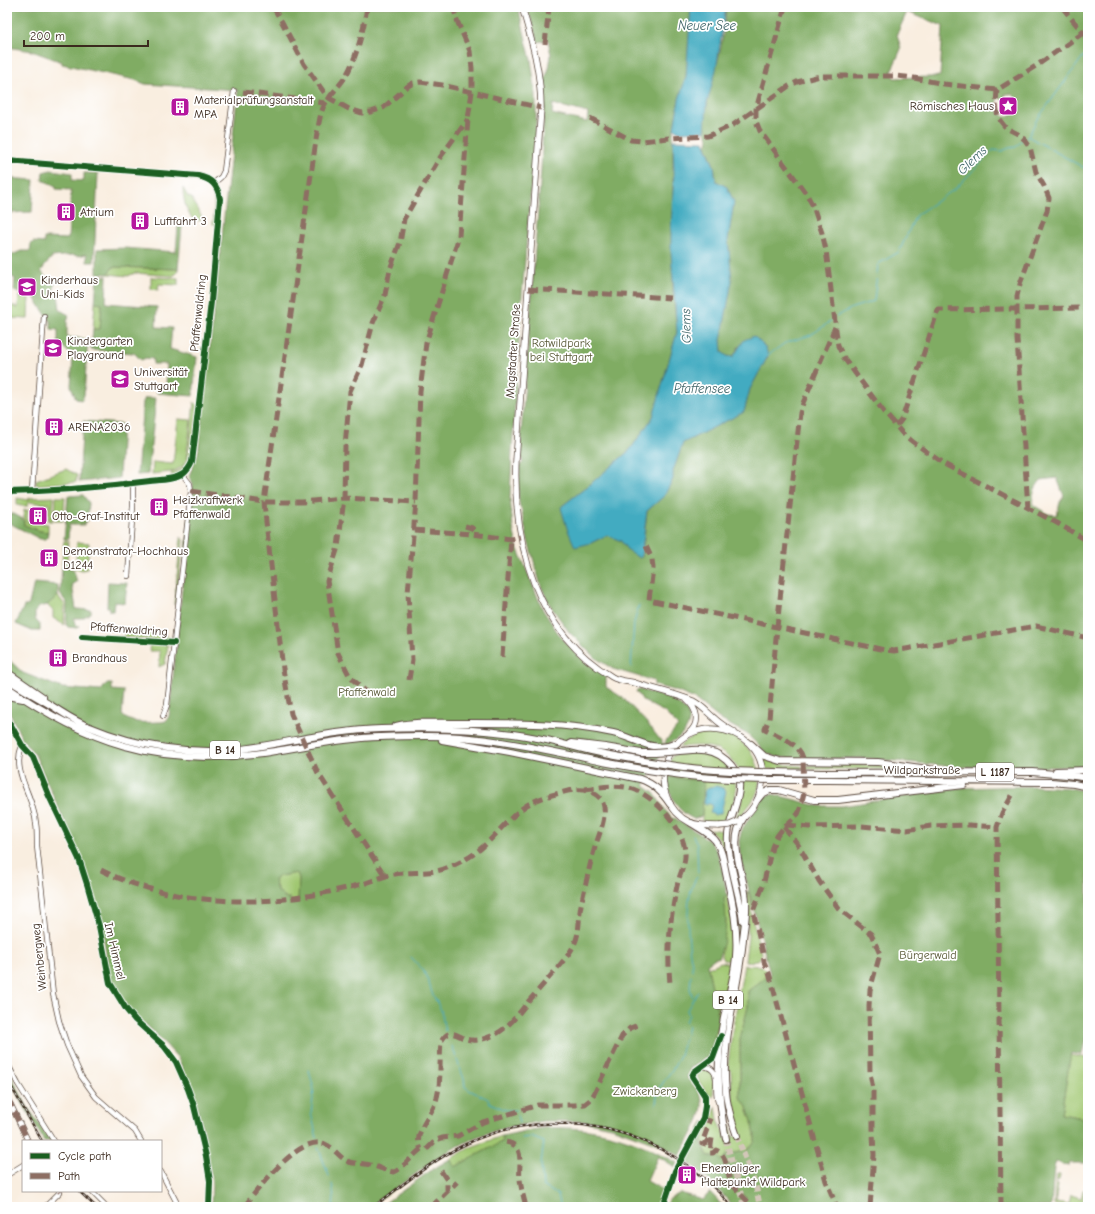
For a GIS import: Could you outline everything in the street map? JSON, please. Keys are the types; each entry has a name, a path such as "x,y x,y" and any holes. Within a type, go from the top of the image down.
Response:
{"highway":[{"name":"B 14","path":"7,672 47,700 47,703"},
{"name":"B 14","path":"7,679 68,716 90,727 110,735 149,745 183,750 240,749 352,731 392,729 471,730 526,736 558,742 599,746 641,753 708,750 722,756 733,767 739,781 740,790 739,799 729,827 728,842 742,912 744,937 738,985 727,1036 725,1063 728,1105 737,1136"},
{"name":"B 14","path":"7,687 62,722 103,739 146,751 175,755 227,757 379,736 416,737 481,746 628,776 653,785 662,793 670,804"},
{"name":"B 14","path":"7,696 26,700"},
{"path":"392,729 396,726 412,724 519,724 561,726 622,735 655,747 666,747 677,743"},
{"name":"Wildparkstraße","path":"416,737 460,737 514,744 603,762 701,777 746,780 1063,783 1088,787"},
{"name":"Wildparkstraße","path":"558,742 605,754 666,765 744,772 1043,773"},
{"name":"L 1187","path":"751,744 760,753 780,761 878,762 947,772"},
{"name":"L 1187","path":"1043,773 1065,770 1088,770"},
{"name":"L 1187","path":"1043,773 1088,778"},
{"path":"758,799 762,794 770,790 779,790 803,798 825,801 993,782"},
{"path":"744,817 739,827 736,843 746,901 744,937"},
{"name":"B 14","path":"691,823 710,835 718,845 733,907 736,937 736,958 721,1036 719,1075 720,1108 726,1139"}],"main road":[{"name":"Magstadter Straße","path":"522,7 538,64 541,108 516,460 518,526 524,551 533,578 550,617 574,648 604,671 624,678 628,682 672,693 697,703 720,724 734,732"},
{"path":"685,698 693,706 696,716 696,725 689,734"},
{"name":"L 1187","path":"670,804 664,790 664,770 669,754 677,743 689,734 710,729 734,732 751,744 762,770 762,782 758,799 744,817 730,825 719,826 691,823"},
{"name":"B 14","path":"670,804 680,816 691,823"}],"street":[{"path":"7,161 182,174 204,177 214,183 221,177 224,171 234,91"},
{"name":"Pfaffenwaldring","path":"163,716 167,705 191,491 190,484 183,475 192,462 211,302 220,206 219,193 214,183"},
{"path":"32,492 44,316"},
{"path":"7,492 32,492 133,483 167,479 183,475"},
{"path":"128,576 133,506 133,483"},
{"name":"Pfaffenwaldring","path":"82,637 174,643"},
{"name":"Im Himmel","path":"7,718 22,745 33,757 49,796 79,859 99,926 110,982 126,1009 164,1046 176,1062 188,1089 194,1106 206,1156 210,1181 209,1205 215,1207"},
{"name":"Weinbergweg","path":"22,745 18,755 19,768 33,808 38,828 37,846 53,994 59,1020 70,1052 81,1076 96,1097 134,1131 140,1140"},
{"path":"663,1207 675,1171 704,1119 705,1096 692,1076 694,1072 714,1056 721,1036"},
{"path":"7,1063 18,1084 53,1140"},
{"path":"703,1066 712,1068 715,1072 717,1100 720,1108"},
{"path":"7,1099 28,1140"},
{"path":"7,1175 22,1166"},
{"path":"162,1174 179,1207"},
{"path":"45,1207 60,1192"},
{"path":"92,1192 107,1207"}],"green space":[{"name":"Pfaffenwald","path":"7,7 518,7 531,60 536,94 536,124 522,296 512,450 510,498 517,547 543,610 562,639 583,660 606,676 606,687 623,698 647,723 665,746 644,786 654,793 673,819 675,818 699,833 712,844 719,857 727,894 724,898 726,921 725,936 721,951 718,958 715,958 707,964 719,1020 709,1056 690,1068 687,1078 699,1092 702,1099 702,1107 697,1125 680,1156 661,1145 612,1127 582,1121 543,1121 503,1128 476,1137 445,1153 369,1207 211,1207 212,1183 203,1131 193,1093 178,1058 154,1032 129,1011 109,979 103,934 92,890 78,852 35,755 22,739 7,707 7,685 9,671 7,669 7,658 23,673 62,688 101,691 106,684 112,684 112,690 124,691 122,715 135,722 161,722 166,721 169,716 193,484 189,476 198,452 238,90 145,84 135,80 62,64 62,62 32,51 7,47","holes":["297,873 299,878 298,901 290,902 290,898 284,898 282,894 277,891 274,880 279,876"]},
{"name":"Rotwildpark bei Stuttgart","path":"527,7 691,7 686,77 679,99 672,140 673,203 671,229 673,292 677,332 653,417 630,450 562,506 591,543 607,535 621,541 629,551 642,557 647,511 664,496 673,479 673,471 683,443 744,412 750,389 768,356 739,346 733,357 727,356 722,352 721,340 732,281 728,240 734,202 727,187 716,181 714,165 706,145 709,141 705,124 707,106 725,23 726,7 1088,7 1088,766 957,767 866,758 801,759 777,757 766,753 747,734 721,720 696,700 676,691 654,685 654,681 613,669 594,657 569,632 550,605 541,586 527,537 518,496 520,465 523,463 520,449 541,170 544,108 543,85 549,68 551,55 548,40 538,42","holes":["907,12 943,26 940,76 894,78 891,71 901,49 897,34","1005,94 1012,94 1019,105 1019,111 1005,117 995,108 998,97 1001,99 1006,97","553,104 588,113 587,122 552,114","1057,478 1064,496 1060,502 1057,515 1048,514 1033,505 1034,492 1041,480"]},
{"path":"51,170 72,173 72,180 84,181 84,173 98,173 94,262 87,262 87,254 78,256 52,257 41,271 47,279 55,281 53,294 58,294 60,310 69,315 67,321 67,337 88,339 84,395 82,400 76,399 71,386 73,357 58,342 58,330 51,329 51,322 31,293 31,284 24,284 22,294 14,291 15,278 10,277 10,256 21,251 30,251 31,244 33,242 44,243 44,238 68,239 71,190 56,189 56,186 42,180 43,172"},
{"path":"184,176 196,177 211,184 217,197 217,225 213,224 214,198 212,192 203,184 185,179"},
{"path":"7,178 34,180 32,212 7,213"},
{"path":"183,188 188,197 192,198 202,216 201,220 192,218 189,214 185,204"},
{"path":"178,226 182,226 178,269 113,267 108,274 97,273 97,249 125,248 176,252"},
{"path":"113,267 178,269 177,273 173,276 135,273 128,276 108,274"},
{"path":"97,276 107,276 106,303 157,307 156,327 172,328 170,349 197,357 193,396 157,393 157,388 166,388 167,364 153,364 153,359 146,358 141,360 134,353 91,350 93,329 100,329 102,304 95,303"},
{"path":"151,277 178,278 178,285 159,284 158,290 151,289"},
{"path":"19,296 29,297 28,319 8,318 9,306 16,306 16,308 18,308"},
{"path":"95,303 102,303 100,330 93,329"},
{"path":"145,398 156,398 148,474 137,475 143,402"},
{"path":"194,402 198,406 191,461 183,471 172,476 171,473 182,469 188,460"},
{"path":"178,419 191,420 186,460 183,466 171,472 152,474 153,462 173,464"},
{"path":"83,421 122,424 119,478 79,482"},
{"path":"66,469 77,475 76,482 36,485 36,480"},
{"path":"83,495 89,503 87,522 84,522 84,525 69,525 68,539 64,539 68,496"},
{"path":"54,497 52,521 48,521 49,504 28,502 28,506 17,505 17,498 29,500 29,498"},
{"path":"56,497 65,497 63,521 55,521"},
{"path":"24,510 28,510 27,522 48,524 48,532 40,531 24,525"},
{"path":"7,514 14,514 23,519 24,525 40,531 48,532 47,538 40,539 7,522"},
{"path":"181,537 183,540 176,603 174,605"},
{"path":"64,541 68,541 67,563 76,563 77,542 89,543 87,569 77,570 62,565"},
{"path":"62,567 66,567 74,571 77,582 72,584 76,609 91,610 91,613 82,618 74,618 75,625 79,626 77,628 68,627 66,625 67,603 60,594"},
{"path":"108,582 127,583 125,603 114,602 113,611 109,611 109,607 107,607"},
{"path":"34,583 58,585 58,596 47,605 39,607 35,612 35,619 40,625 40,631 32,631 16,624 24,606 29,604"},
{"path":"58,596 65,605 64,625 53,618 53,611 47,605"},
{"path":"125,632 166,635 168,641 124,637"},
{"path":"150,644 168,645 165,664 159,667 160,651 149,651"},
{"path":"638,689 671,699 687,711 689,719 688,725 681,736 666,745 665,742 678,726 664,712 643,701 636,691"},
{"path":"703,732 722,732 733,736 742,742 756,760 760,782 757,793 739,817 736,818 741,804 743,783 741,775 734,762 716,749 709,747 693,746 678,748 685,741"},
{"path":"692,753 708,755 716,758 728,768 733,775 736,791 734,803 727,821 719,824 702,822 703,781 667,777 669,764 673,755"},
{"path":"763,758 782,764 802,766 802,769 764,769 761,759"},
{"path":"823,764 883,765 909,769 804,769 804,766"},
{"path":"667,777 704,781 702,816 694,819 682,812 674,802"},
{"name":"Bürgerwald","path":"1033,786 1071,788 1088,792 1088,1027 1082,1055 1071,1053 1061,1114 1088,1119 1088,1163 1070,1163 1069,1166 1056,1162 1054,1167 1051,1207 734,1207 709,1180 684,1159 703,1122 709,1123 701,1142 708,1156 712,1157 717,1155 722,1161 728,1154 746,1151 755,1141 751,1118 746,1105 740,1097 740,1039 748,1007 748,991 770,974 740,855 739,841 742,829 762,799 770,794 818,806 842,806 957,788"},
{"path":"710,830 723,831 738,909 740,923 740,946 736,907 725,853 720,840"},
{"path":"297,873 299,878 298,901 290,902 278,891 274,880 279,876"},
{"path":"747,891 752,906 751,912 761,953 760,959 754,962 745,961 748,937"},
{"path":"727,894 733,925 732,961 723,960 721,956 726,922 724,898"},
{"path":"721,962 732,964 731,976 716,1049 712,1055 709,1056 719,1020 708,968"},
{"path":"744,965 762,966 766,970 768,976 748,991 748,1007 740,1039 740,1097 746,1105 751,1118 755,1141 746,1151 731,1154 722,1161 708,1156 702,1141 716,1107 718,1119 726,1139 730,1138 724,1106 722,1067 726,1110 733,1137 740,1135 733,1111 731,1073 728,1064"},
{"path":"1070,1055 1088,1058 1088,1119 1061,1114"},
{"path":"7,1068 27,1106 50,1140 43,1140 7,1076"},
{"path":"702,1069 710,1070 714,1076 713,1097 708,1096 699,1080 697,1074"},
{"name":"Zwickenberg","path":"544,1128 580,1129 613,1135 645,1146 677,1163 675,1167 658,1156 647,1181 665,1191 660,1207 388,1207 385,1203 433,1169 450,1159 455,1167 503,1141 502,1136"},
{"path":"502,1136 503,1141 455,1167 450,1159 471,1147"},
{"path":"1056,1175 1060,1175 1059,1181 1057,1181 1056,1185 1058,1185 1055,1202 1069,1204 1071,1195 1081,1198 1083,1190 1085,1190 1082,1207 1054,1205"},
{"path":"710,1192 724,1207 666,1207 668,1200 680,1193 703,1200"}],"water":[{"name":"Neuer See","path":"691,7 726,7 716,70 707,103 705,131 681,132 674,129 679,99 686,77"},
{"name":"Pfaffensee","path":"673,140 704,141 714,166 716,181 727,187 734,202 728,240 732,281 721,340 722,352 727,356 733,357 744,340 754,336 766,348 768,356 750,389 744,412 683,443 673,471 673,479 664,496 647,511 641,557 639,558 628,551 621,541 607,535 591,543 575,547 561,508 630,450 653,417 677,332 671,253 674,172"},
{"path":"717,786 726,791 721,813 715,815 710,813 711,804 704,804 705,791 709,787"}],"waterway":[{"name":"Glems","path":"1026,138 1028,137 1036,121 1088,52"},
{"path":"1029,137 1088,170"},
{"name":"Glems","path":"836,317 852,308 874,301 878,264 899,252 916,215 955,189 993,150 1002,151 1016,147 1022,140"},
{"name":"Glems","path":"767,356 785,343 811,335 831,321"},
{"path":"631,667 634,623 639,605"},
{"path":"693,835 697,845 698,873"},
{"path":"692,970 688,936 688,914 690,894 697,877"},
{"path":"411,957 423,970 428,980 432,993 441,1010 445,1031"},
{"path":"656,1104 658,1090 674,1067 680,1055 688,1027 685,1022 689,1015 687,1010 693,999 690,988 691,976"},
{"path":"694,998 698,992"},
{"path":"452,1046 464,1079 465,1087 488,1099 490,1103 506,1110 516,1110"},
{"path":"309,1070 314,1090 311,1113 317,1138"},
{"path":"517,1114 519,1123"},
{"path":"522,1138 531,1137 544,1142 541,1163 543,1186 558,1195 561,1207"},
{"path":"318,1147 329,1176"},
{"path":"332,1184 334,1198 333,1207"}],"tunnel":[{"path":"737,1136 756,1187 760,1207"},
{"path":"726,1139 744,1207"}],"railway":[{"path":"7,1079 41,1140"},
{"path":"373,1207 453,1150 501,1131 537,1124 574,1124 610,1130 644,1141 676,1158 706,1180 732,1207"},
{"path":"80,1192 96,1207"}],"marked path":[{"path":"273,7 304,64 326,95 349,109 362,113 383,108 408,86 413,83 420,82 442,85 541,108"},
{"path":"367,7 360,42 351,67 345,78 325,104 320,118 264,502 283,669 291,714 318,773 385,876"},
{"path":"409,680 412,660 408,593 416,502 420,391 426,343 459,236 468,119 472,92 470,51 453,7"},
{"path":"545,44 549,7"},
{"path":"785,7 756,109 756,121 760,131 807,195 813,206 826,250 838,346 844,358 883,411 902,433 913,442 944,464 1057,523 1086,540 1088,543"},
{"path":"1062,7 1088,39"},
{"path":"590,118 631,140 641,141 708,136 733,125 789,86 797,82 820,76 897,76 944,84 997,90 1036,66 1083,33"},
{"path":"997,90 996,104 998,118 1006,128 1018,134 1030,147 1036,172 1049,198 1047,211 1017,296 1017,339 1028,509"},
{"path":"243,92 325,103"},
{"path":"370,695 350,677 338,653 327,581 338,547 344,498 345,446 350,391 362,365 373,323 385,295 390,269 400,243 404,219 439,159 468,119"},
{"path":"528,289 670,298"},
{"path":"895,425 902,419 938,310 1088,308"},
{"path":"835,327 800,413 777,627 769,719 765,729 787,740 801,753 803,758 804,793 798,814 784,827 777,836 772,847 763,886 753,911 764,962 769,973 826,1181 837,1207"},
{"path":"191,491 264,502 302,502 344,498 416,502"},
{"path":"465,526 472,528 478,535"},
{"path":"414,530 472,534 511,539 520,537"},
{"path":"502,657 511,539"},
{"path":"646,546 652,559 653,568 649,600 885,650 894,651 1036,626 1088,638"},
{"path":"585,789 615,786 627,787 642,793 659,806 680,834 684,844 685,857 677,886 671,922 669,946 670,983"},
{"path":"101,870 150,889 202,899 256,901 307,896 352,887 391,875 401,873 432,872 446,868 473,855 516,813 532,802 550,795 575,790 587,791 598,796 603,803 604,817 588,873 581,905 577,936 572,948 568,955 517,1015 501,1031 478,1040 468,1039 452,1033 444,1037 441,1042 439,1089 433,1109 420,1132 419,1144 421,1149"},
{"path":"1001,1207 997,827 1002,813 1013,794"},
{"path":"787,825 809,827 861,826 907,830 931,826 969,825 997,827"},
{"path":"784,827 797,843 819,881 839,909 871,934 880,954 870,990 869,1006 870,1073 873,1089 874,1155 870,1207"},
{"path":"427,1149 436,1140 458,1136 483,1122 538,1105 585,1104 594,1094 622,1036 630,1028 641,1024"},
{"path":"7,1099 28,1140"},
{"path":"703,1119 710,1121 702,1143 705,1144 710,1137 712,1138 710,1153 713,1153 716,1150 723,1155 732,1184 753,1207"},
{"path":"506,1142 516,1147 519,1152 520,1183 526,1207"},
{"path":"244,1207 280,1165 303,1147 315,1143 328,1145 349,1162 369,1165 394,1172 401,1168 421,1149"},
{"path":"441,1171 447,1180 447,1191"},
{"path":"431,1207 457,1182"}],"cycle path":[{"path":"7,161 198,176 203,177 214,184 218,190 220,199 211,302 192,462 188,469 179,476 167,479 43,491 7,492"},
{"path":"82,637 174,643"},
{"path":"7,718 22,745 33,757 49,796 79,859 99,926 110,983 126,1009 135,1020 164,1046 176,1062 188,1089 194,1106 206,1156 210,1181 209,1207"},
{"path":"663,1207 675,1171 703,1119 705,1096 692,1076 694,1072 713,1058 721,1036"}],"place":[{"name":"Römisches Haus","path":"1008,106"},
{"name":"Materialprüfungsanstalt MPA","path":"180,107"},
{"name":"Atrium","path":"66,212"},
{"name":"Luftfahrt 3","path":"140,221"},
{"name":"Kinderhaus Uni-Kids","path":"27,287"},
{"name":"Kindergarten Playground","path":"53,348"},
{"name":"Universität Stuttgart","path":"120,379"},
{"name":"ARENA2036","path":"54,427"},
{"name":"Heizkraftwerk Pfaffenwald","path":"159,507"},
{"name":"Otto-Graf-Institut","path":"38,516"},
{"name":"Demonstrator-Hochhaus D1244","path":"49,558"},
{"name":"Brandhaus","path":"58,658"},
{"name":"Ehemaliger Haltepunkt Wildpark","path":"687,1175"}]}
